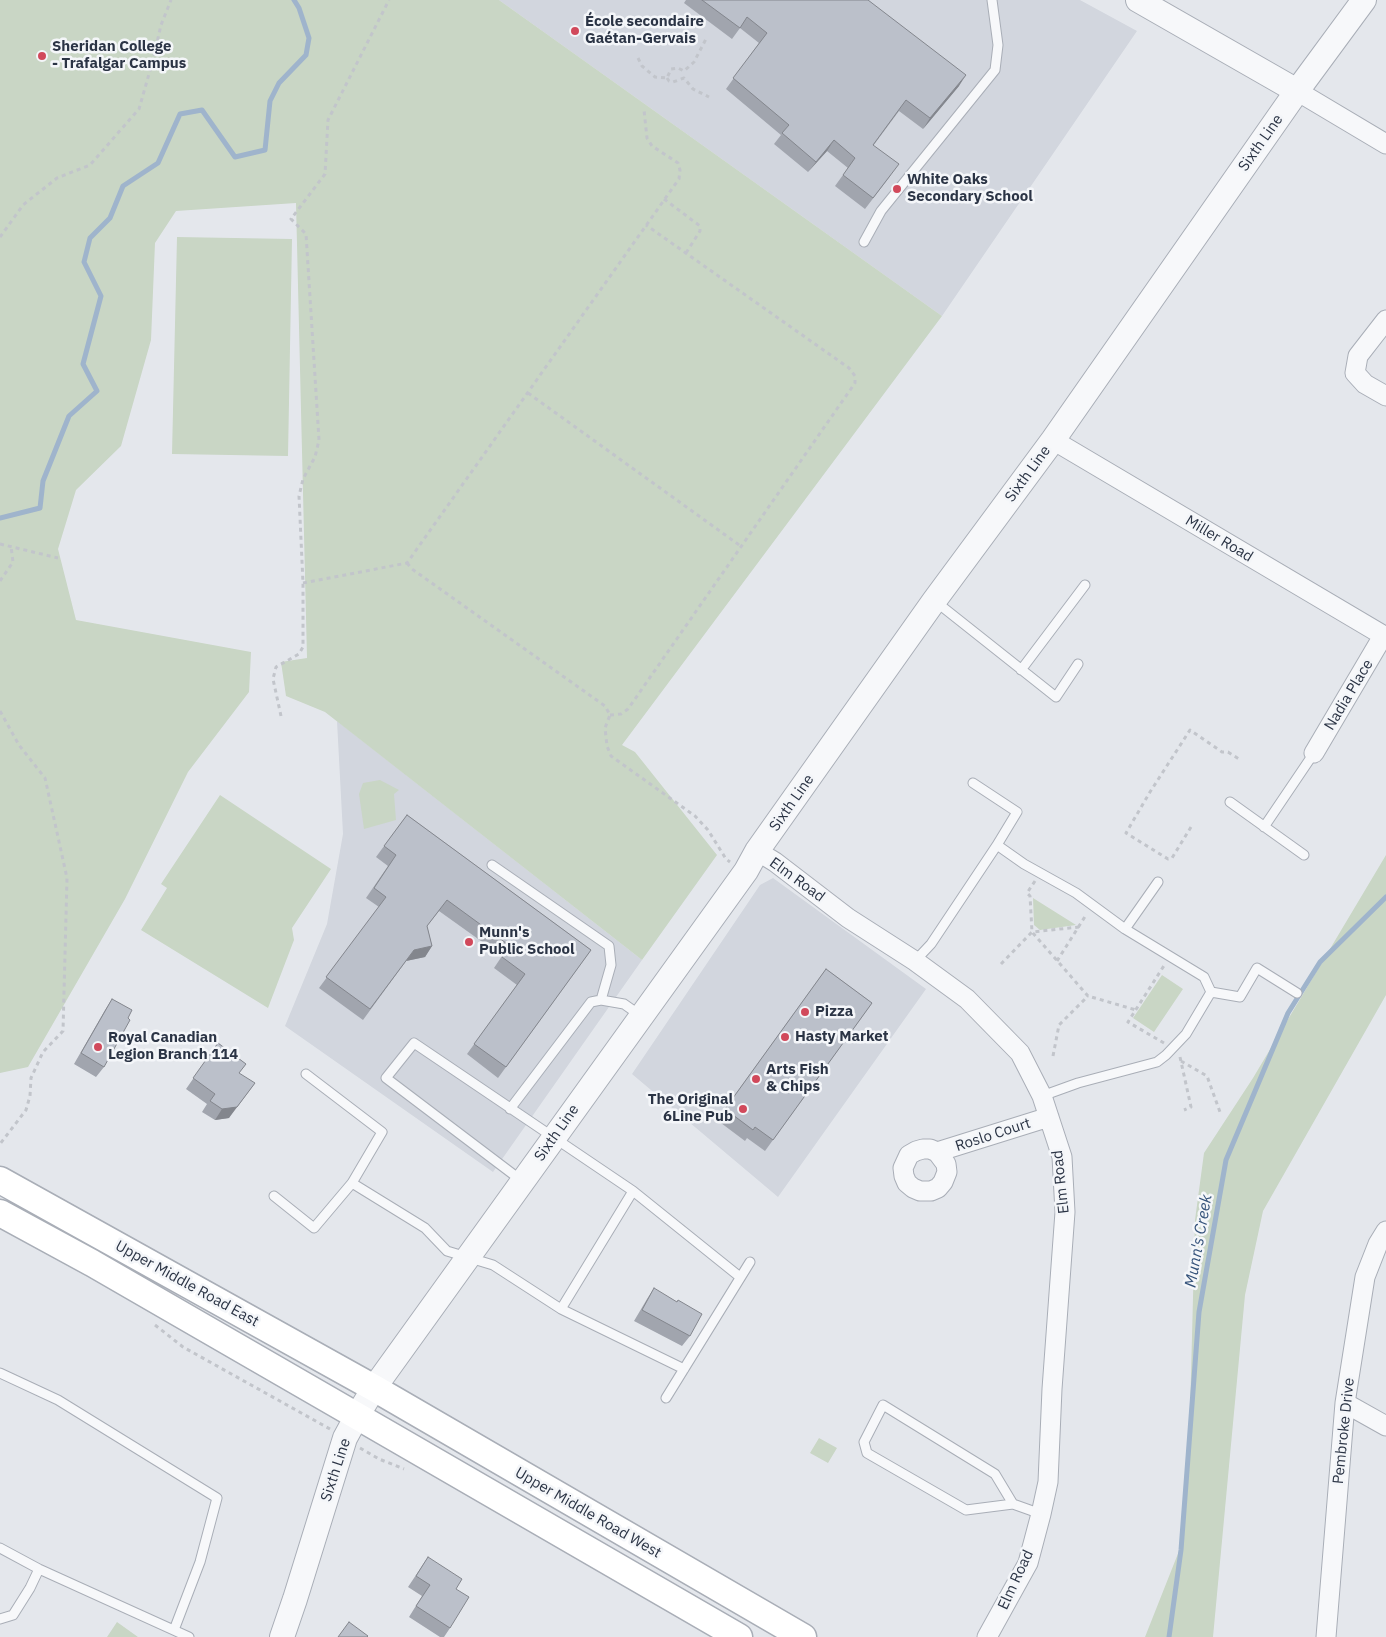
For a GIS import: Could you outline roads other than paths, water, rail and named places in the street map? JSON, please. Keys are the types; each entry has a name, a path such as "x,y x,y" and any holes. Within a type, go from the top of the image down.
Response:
{"main road":[{"name":"Upper Middle Road East","path":"0,1180 374,1388"},
{"name":"Upper Middle Road East","path":"0,1213 357,1416"},
{"name":"Upper Middle Road West","path":"374,1388 803,1637"},
{"name":"Upper Middle Road West","path":"357,1416 739,1637"}],"street":[{"path":"1138,0 1386,144"},
{"name":"Sixth Line","path":"282,1637 345,1438 374,1388 641,1016 934,601 1053,440 1297,91 1364,0"},
{"path":"1386,320 1358,356 1355,373 1365,384 1386,396"},
{"name":"Miller Road","path":"1053,440 1385,637"},
{"name":"Nadia Place","path":"1314,753 1385,637"},
{"name":"Elm Road","path":"751,861 775,862 848,918 967,999 1020,1053 1042,1096 1062,1157 1065,1212 1052,1388 1048,1482 1028,1563 987,1637"},
{"name":"Roslo Court","path":"937,1152 1049,1117"},
{"name":"Pembroke Drive","path":"1326,1637 1345,1403 1365,1277 1378,1244 1386,1231"},
{"path":"1345,1403 1386,1426"}],"lane":[{"path":"864,242 881,211 995,70 998,45 992,0"},
{"path":"1021,670 1085,585"},
{"path":"934,601 1056,697 1078,664"},
{"path":"1264,827 1314,753"},
{"path":"915,962 931,944 997,845 1016,812 973,783"},
{"path":"1230,802 1304,855"},
{"path":"997,845 1040,873 1076,893 1125,929 1204,977 1211,992"},
{"path":"492,865 609,946 611,965 601,1000"},
{"path":"1125,929 1158,882"},
{"path":"1211,992 1240,997 1257,968 1297,993"},
{"path":"1042,1096 1078,1083 1157,1062 1186,1034 1211,992"},
{"path":"510,1109 592,1002 601,1000 624,1004 641,1016"},
{"path":"523,1181 386,1078 414,1044 633,1191 740,1278"},
{"path":"274,1196 314,1228 352,1183 382,1132 306,1074"},
{"path":"352,1183 425,1228 447,1251 493,1265 561,1309 684,1369"},
{"path":"561,1309 633,1191"},
{"path":"666,1398 750,1262"},
{"path":"0,1373 58,1400 217,1498 200,1562 174,1630"},
{"path":"1013,1504 995,1474 883,1405 864,1442 868,1453 966,1510 1013,1504 1041,1514"},
{"path":"0,1548 39,1569 189,1637"},
{"path":"0,1619 13,1615 30,1588 39,1569"}],"waterway":[{"path":"0,518 40,508 43,481 69,416 97,391 83,364 101,296 84,262 90,238 110,218 123,186 158,163 180,114 202,110 235,157 265,150 270,101 279,83 306,55 309,38 299,8 294,0"},
{"name":"Munn's Creek","path":"1169,1637 1181,1550 1199,1312 1226,1160 1288,1013 1320,962 1386,897"}],"place":[{"name":"École secondaire Gaétan-Gervais","path":"575,31"},
{"name":"Sheridan College - Trafalgar Campus","path":"42,56"},
{"name":"White Oaks Secondary School","path":"897,189"},
{"name":"Munn's Public School","path":"469,942"},
{"name":"Pizza","path":"805,1012"},
{"name":"Hasty Market","path":"785,1037"},
{"name":"Royal Canadian Legion Branch 114","path":"98,1047"},
{"name":"Arts Fish & Chips","path":"756,1079"},
{"name":"The Original 6Line Pub","path":"743,1109"}]}
